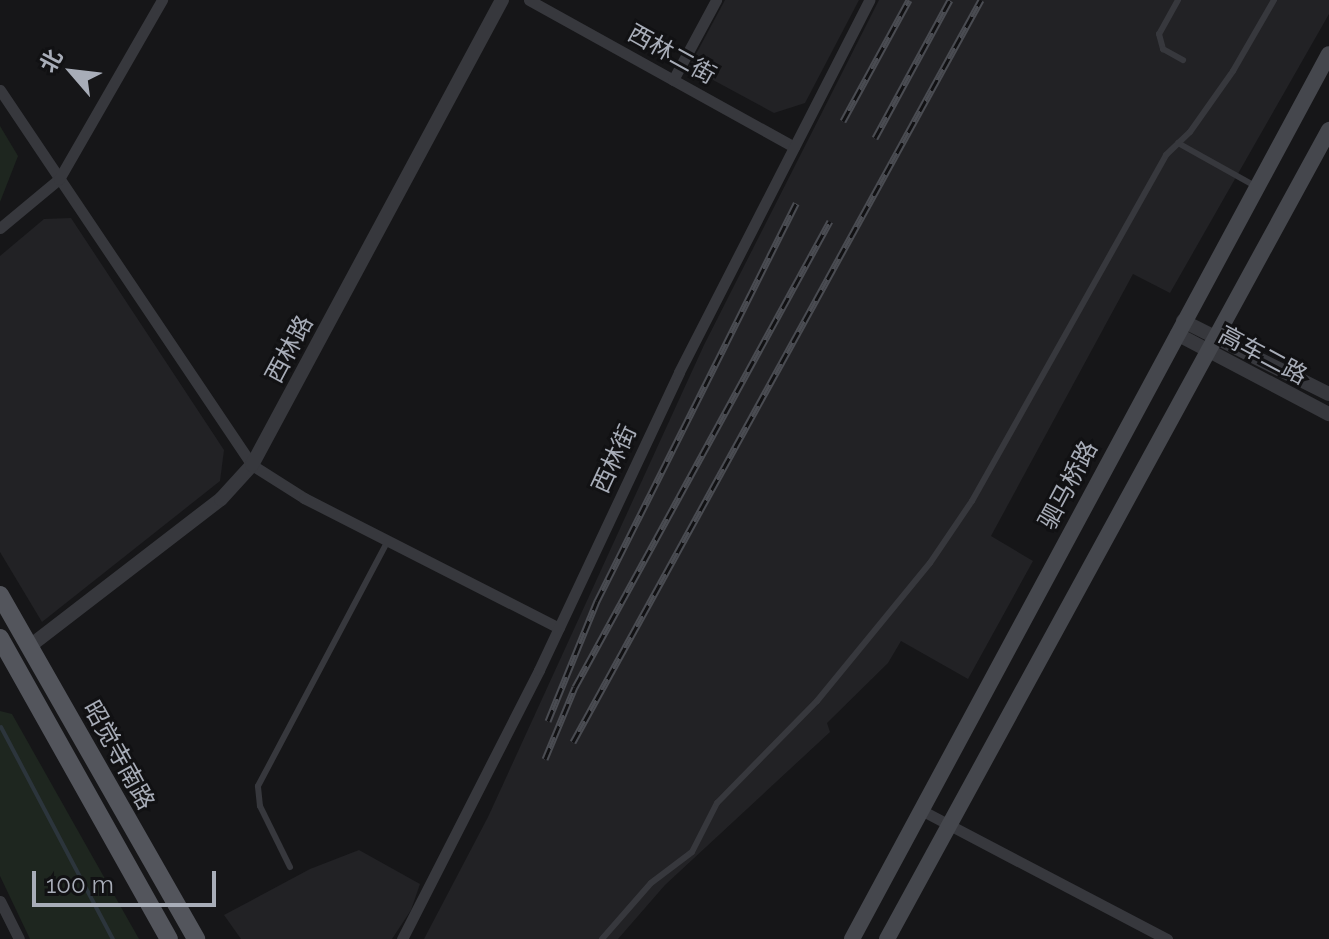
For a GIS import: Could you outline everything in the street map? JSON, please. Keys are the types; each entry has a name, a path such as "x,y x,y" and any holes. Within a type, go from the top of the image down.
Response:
{"main road":[{"name":"驷马桥路","path":"852,939 1329,54"},
{"path":"887,939 1329,130"},
{"name":"昭觉寺南路","path":"0,595 196,939"},
{"name":"昭觉寺南路","path":"0,638 6,660 169,939"}],"street":[{"path":"0,228 59,179 162,0"},
{"name":"西林路","path":"30,646 221,499 252,465 502,0"},
{"name":"西林二街","path":"529,0 794,147"},
{"path":"673,80 716,0"},
{"name":"西林街","path":"402,939 559,628 679,372 869,0"},
{"path":"0,90 252,465 387,542 559,628"},
{"name":"高车二路","path":"1180,328 1217,336 1329,394"},
{"name":"高车二路","path":"1180,328 1207,351 1329,414"},
{"path":"921,810 1167,939"},
{"path":"0,901 19,939"}],"lane":[{"path":"1178,0 1159,34 1163,49 1183,60"},
{"path":"602,939 651,883 692,852 717,803 817,701 930,563 972,501 1166,155 1233,71 1274,0"},
{"path":"1178,143 1257,187"},
{"path":"290,867 260,806 258,786 387,542"}],"shaded area":[{"path":"725,0 859,0 805,103 774,113 689,67"},
{"path":"879,0 1329,0 1329,14 1170,293 1133,274 991,536 1033,561 968,679 901,641 888,663 827,723 830,732 665,885 618,939 424,939 488,817 704,345"},
{"path":"0,126 18,156 0,202"},
{"path":"71,218 224,450 220,481 42,622 0,552 0,256 44,219"},
{"path":"0,711 12,714 139,939 30,939 0,876"},
{"path":"359,850 420,884 411,910 392,939 241,939 224,915 310,869"}],"waterway":[{"path":"1,727 113,939"}],"railway":[{"path":"843,121 909,0"},
{"path":"875,138 950,0"},
{"path":"573,742 981,0"},
{"path":"548,721 597,601 796,203"},
{"path":"545,759 575,687 830,221"}]}
